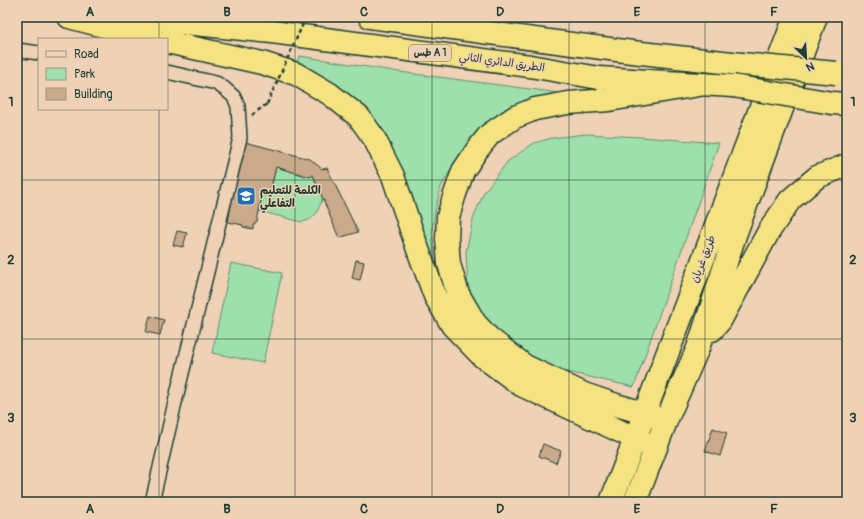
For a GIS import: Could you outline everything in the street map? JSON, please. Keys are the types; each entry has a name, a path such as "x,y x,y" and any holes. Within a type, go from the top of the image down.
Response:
{"highway":[{"path":"68,17 149,38"},
{"name":"الطريق الدائري الثاني","path":"127,17 295,35 530,66 599,78 733,86 839,104"},
{"path":"370,17 632,52 841,73"},
{"name":"طريق غريان","path":"611,502 795,17"},
{"name":"طريق غريان","path":"636,502 666,421 698,348 735,235 816,17"},
{"path":"168,42 262,63 296,74 330,94 359,117 374,138 393,176 435,296 452,325 482,357 521,385 656,448"},
{"path":"666,421 584,394 525,366 489,338 476,323 458,294 449,264 447,239 448,217 463,171 477,150 490,134 515,117 536,109 568,103 609,100 705,84"},
{"path":"698,348 720,321 769,230 790,200 817,177 847,164"}],"street":[{"path":"17,50 38,53"},
{"path":"152,502 240,138 238,106 234,97 216,83 168,72"}],"path":[{"path":"240,124 267,104 305,17"}],"green space":[{"path":"300,56 400,72 583,96 467,147 453,166 441,187 435,211 432,232 434,253 440,282 378,130 293,67"},
{"path":"585,134 719,143 634,387 554,369 509,343 482,315 468,287 466,252 473,219 484,192 508,161 534,143 552,138"},
{"path":"276,167 310,177 313,175 323,198 316,214 309,220 302,222 259,211 262,195 269,196"},
{"path":"231,263 282,273 263,363 212,353"}],"building":[{"path":"245,142 310,159 322,169 327,168 358,232 339,238 313,175 310,177 276,167 269,196 262,195 257,222 253,225 253,229 228,222 231,205 229,204 238,161 242,161"},
{"path":"177,231 187,233 183,247 173,245"},
{"path":"356,260 364,262 360,280 352,278"},
{"path":"150,316 164,320 160,335 146,332"},
{"path":"713,428 727,433 720,456 705,451"},
{"path":"543,444 561,451 556,463 539,456"}],"place":[{"name":"الكلمة للتعليم التفاعلي","path":"246,196"}]}
